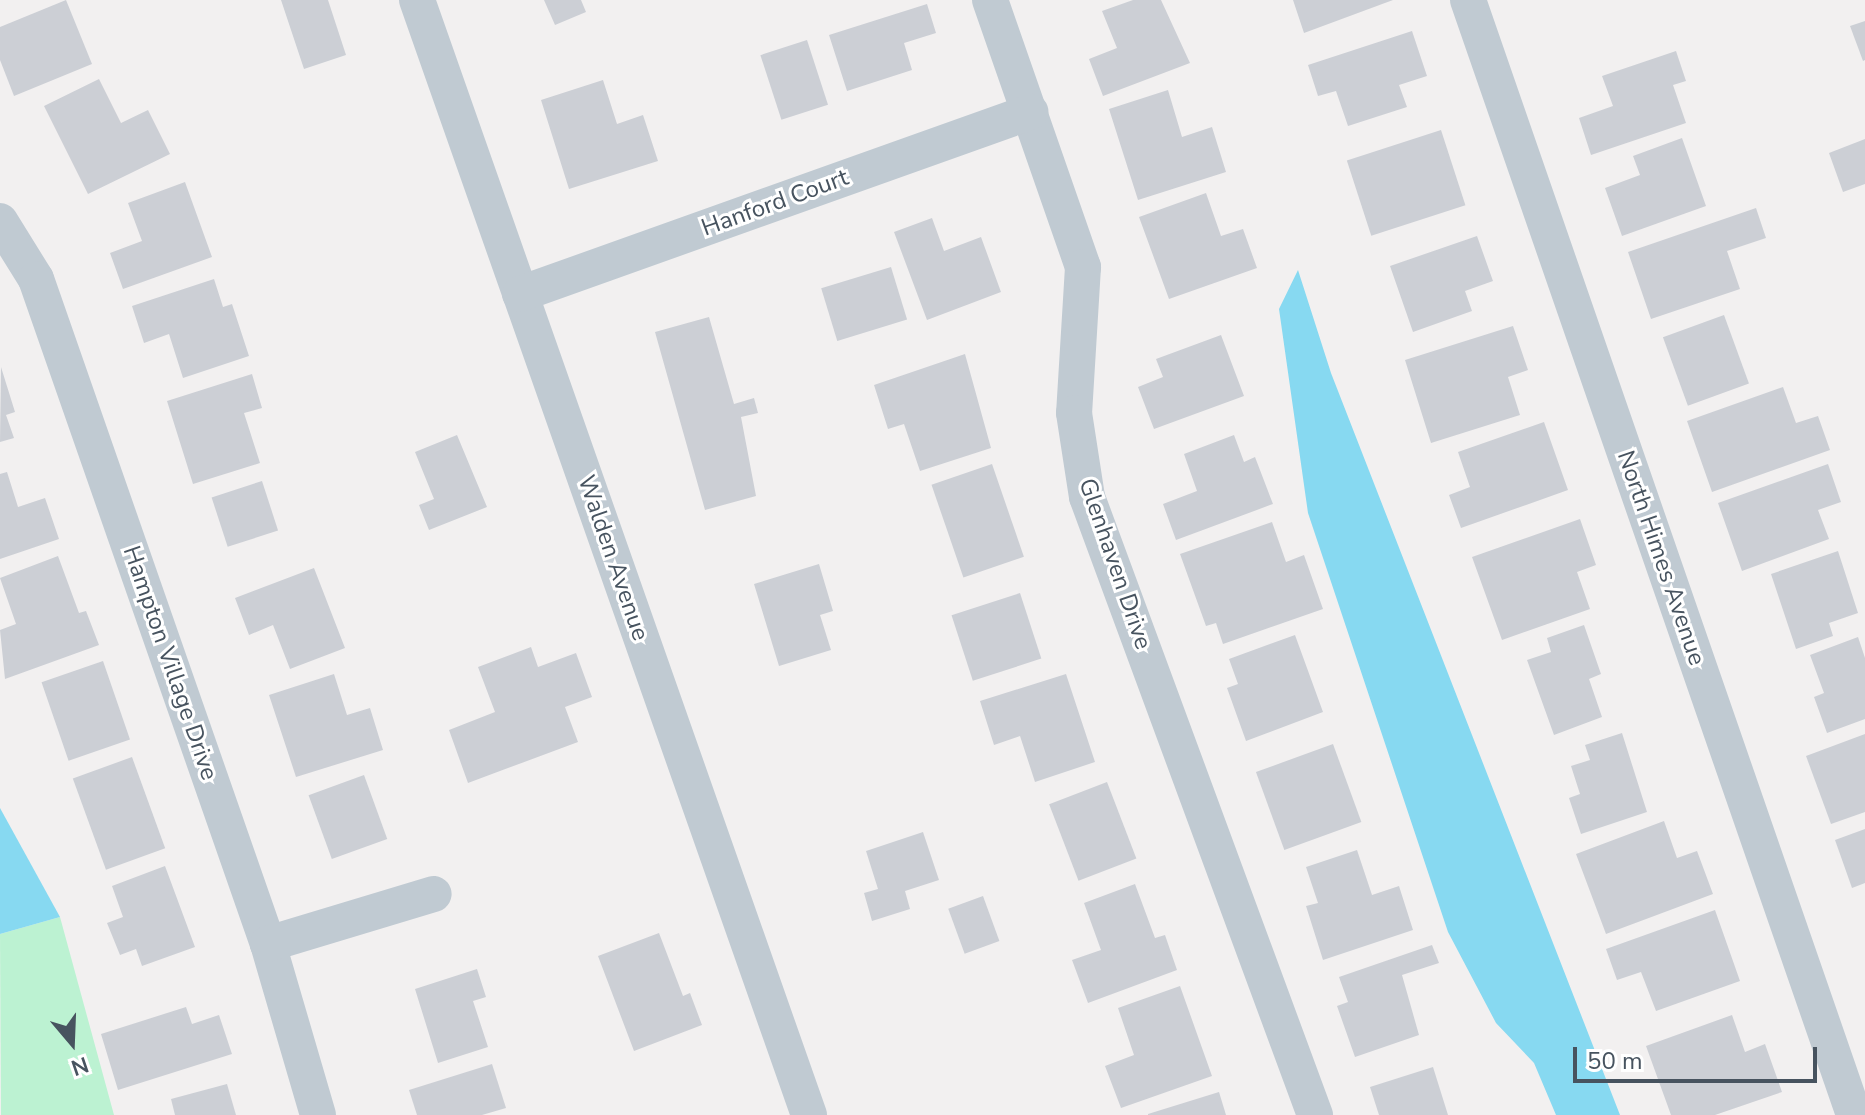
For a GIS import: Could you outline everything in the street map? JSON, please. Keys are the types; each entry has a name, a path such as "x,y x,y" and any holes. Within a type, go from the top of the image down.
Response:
{"street":[{"name":"Walden Avenue","path":"417,0 809,1115"},
{"name":"Glenhaven Drive","path":"990,0 1083,267 1074,413 1087,497 1315,1115"},
{"name":"North Himes Avenue","path":"1468,0 1854,1115"},
{"name":"Hanford Court","path":"520,294 1030,112"},
{"name":"Hampton Village Drive","path":"0,221 36,279 268,944 318,1115"},
{"path":"268,944 434,894"}],"green space":[{"path":"60,917 114,1115 1,1115 0,934"}],"water":[{"path":"1298,270 1331,373 1620,1115 1556,1115 1534,1063 1496,1023 1448,932 1308,513 1279,309"},
{"path":"0,808 60,917 0,934"}],"building":[{"path":"66,0 92,64 14,96 0,60 0,27"},
{"path":"281,0 328,0 346,55 304,69"},
{"path":"544,0 581,0 586,12 555,25"},
{"path":"1133,0 1161,0 1190,63 1103,96 1089,59 1117,48 1102,11"},
{"path":"1293,0 1393,0 1304,33"},
{"path":"927,4 936,33 904,43 912,70 847,91 829,35"},
{"path":"1865,21 1865,60 1863,61 1850,26"},
{"path":"1412,31 1427,76 1399,85 1407,107 1348,126 1336,91 1318,96 1308,65"},
{"path":"807,40 828,105 781,120 760,55"},
{"path":"1676,51 1686,81 1673,85 1686,123 1591,155 1579,118 1613,106 1602,76"},
{"path":"99,79 121,123 148,110 170,154 88,194 44,106"},
{"path":"603,80 617,124 643,115 658,161 569,189 541,100"},
{"path":"1168,90 1182,137 1212,127 1226,172 1138,200 1109,109"},
{"path":"1441,130 1465,205 1371,236 1347,161"},
{"path":"1682,138 1706,206 1622,236 1605,188 1640,175 1633,156"},
{"path":"1865,139 1865,184 1843,192 1829,153"},
{"path":"185,182 212,257 123,289 110,253 142,241 128,203"},
{"path":"1206,193 1221,236 1243,229 1257,268 1169,299 1139,217"},
{"path":"1756,208 1766,238 1727,251 1740,289 1651,319 1628,252"},
{"path":"932,218 944,251 981,237 1001,292 927,320 894,232"},
{"path":"1477,236 1493,281 1465,291 1472,311 1413,332 1390,266"},
{"path":"891,267 907,320 837,341 821,288"},
{"path":"214,279 223,307 232,304 249,356 183,378 169,334 144,343 132,306"},
{"path":"1724,315 1749,384 1688,406 1663,337"},
{"path":"709,317 734,404 754,398 758,413 741,417 756,496 705,510 655,332"},
{"path":"1513,326 1528,370 1508,377 1520,415 1431,443 1405,360"},
{"path":"1221,335 1244,396 1154,429 1138,387 1163,377 1156,359"},
{"path":"965,354 991,448 920,471 904,424 888,429 874,385"},
{"path":"1,367 15,412 6,415 14,438 0,442"},
{"path":"252,374 262,408 244,413 260,463 193,484 167,401"},
{"path":"1783,387 1796,423 1818,416 1830,450 1712,492 1687,421"},
{"path":"1544,422 1568,490 1461,528 1449,495 1470,487 1458,452"},
{"path":"457,435 487,507 429,530 419,505 434,499 415,452"},
{"path":"1234,435 1244,462 1255,457 1273,504 1176,540 1163,504 1197,491 1184,454"},
{"path":"992,464 1024,557 963,577 931,485"},
{"path":"1828,464 1841,502 1818,510 1829,539 1742,571 1718,503"},
{"path":"7,472 18,507 45,498 59,539 0,559 0,474"},
{"path":"262,481 278,530 228,547 212,497"},
{"path":"1580,519 1596,565 1577,572 1590,609 1502,640 1472,557"},
{"path":"1272,522 1286,562 1304,555 1323,609 1223,644 1216,623 1206,626 1180,554"},
{"path":"1838,551 1858,613 1829,623 1833,636 1796,649 1771,574"},
{"path":"58,556 79,613 86,611 99,645 5,679 0,630 16,624 0,578"},
{"path":"819,564 833,611 820,615 831,650 779,666 754,584"},
{"path":"314,568 345,648 290,669 273,625 249,635 235,598"},
{"path":"1020,593 1041,659 973,681 952,615"},
{"path":"1584,625 1601,674 1589,679 1602,717 1554,735 1527,660 1551,652 1547,638"},
{"path":"1295,635 1323,712 1246,741 1227,688 1238,684 1229,659"},
{"path":"1858,637 1865,658 1865,719 1827,733 1814,697 1824,693 1810,655"},
{"path":"531,647 538,667 576,653 592,697 565,707 578,742 468,783 449,730 495,712 478,667"},
{"path":"103,661 130,739 69,761 42,682"},
{"path":"334,674 347,715 370,708 383,750 296,777 269,695"},
{"path":"1066,674 1095,762 1035,782 1020,736 994,745 980,701"},
{"path":"1622,733 1647,812 1581,834 1569,798 1580,794 1571,766 1590,760 1585,745"},
{"path":"1865,734 1865,812 1831,824 1806,756"},
{"path":"1333,744 1361,822 1284,850 1256,772"},
{"path":"132,757 165,848 106,870 73,779"},
{"path":"364,775 387,839 332,859 309,795"},
{"path":"1107,782 1136,859 1079,881 1049,804"},
{"path":"1664,821 1677,858 1697,851 1713,894 1606,934 1576,854"},
{"path":"1865,829 1865,883 1852,888 1835,840"},
{"path":"923,832 939,880 905,891 910,909 872,921 864,893 878,889 866,851"},
{"path":"1357,850 1372,895 1399,886 1413,930 1323,960 1306,906 1318,903 1306,867"},
{"path":"165,866 195,947 142,966 136,949 120,955 107,923 123,917 112,886"},
{"path":"1135,884 1155,938 1165,935 1177,970 1088,1003 1072,960 1101,950 1084,903"},
{"path":"983,896 999,941 965,954 948,909"},
{"path":"1715,910 1740,981 1656,1011 1641,972 1617,980 1606,949"},
{"path":"659,933 683,996 690,993 702,1025 634,1051 598,956"},
{"path":"1432,945 1439,963 1402,975 1419,1035 1355,1057 1337,1006 1348,1002 1339,977"},
{"path":"477,969 486,997 473,1001 488,1047 438,1063 415,989"},
{"path":"1180,986 1212,1076 1121,1108 1105,1066 1134,1055 1118,1008"},
{"path":"186,1007 192,1024 219,1015 232,1054 118,1090 101,1034"},
{"path":"1732,1015 1745,1052 1765,1044 1782,1092 1715,1115 1671,1115 1646,1046"},
{"path":"492,1064 506,1108 482,1115 417,1115 409,1090"},
{"path":"1433,1067 1448,1115 1379,1115 1370,1087"},
{"path":"227,1084 236,1115 175,1115 171,1099"},
{"path":"1219,1092 1226,1115 1148,1115 1148,1114"}]}
